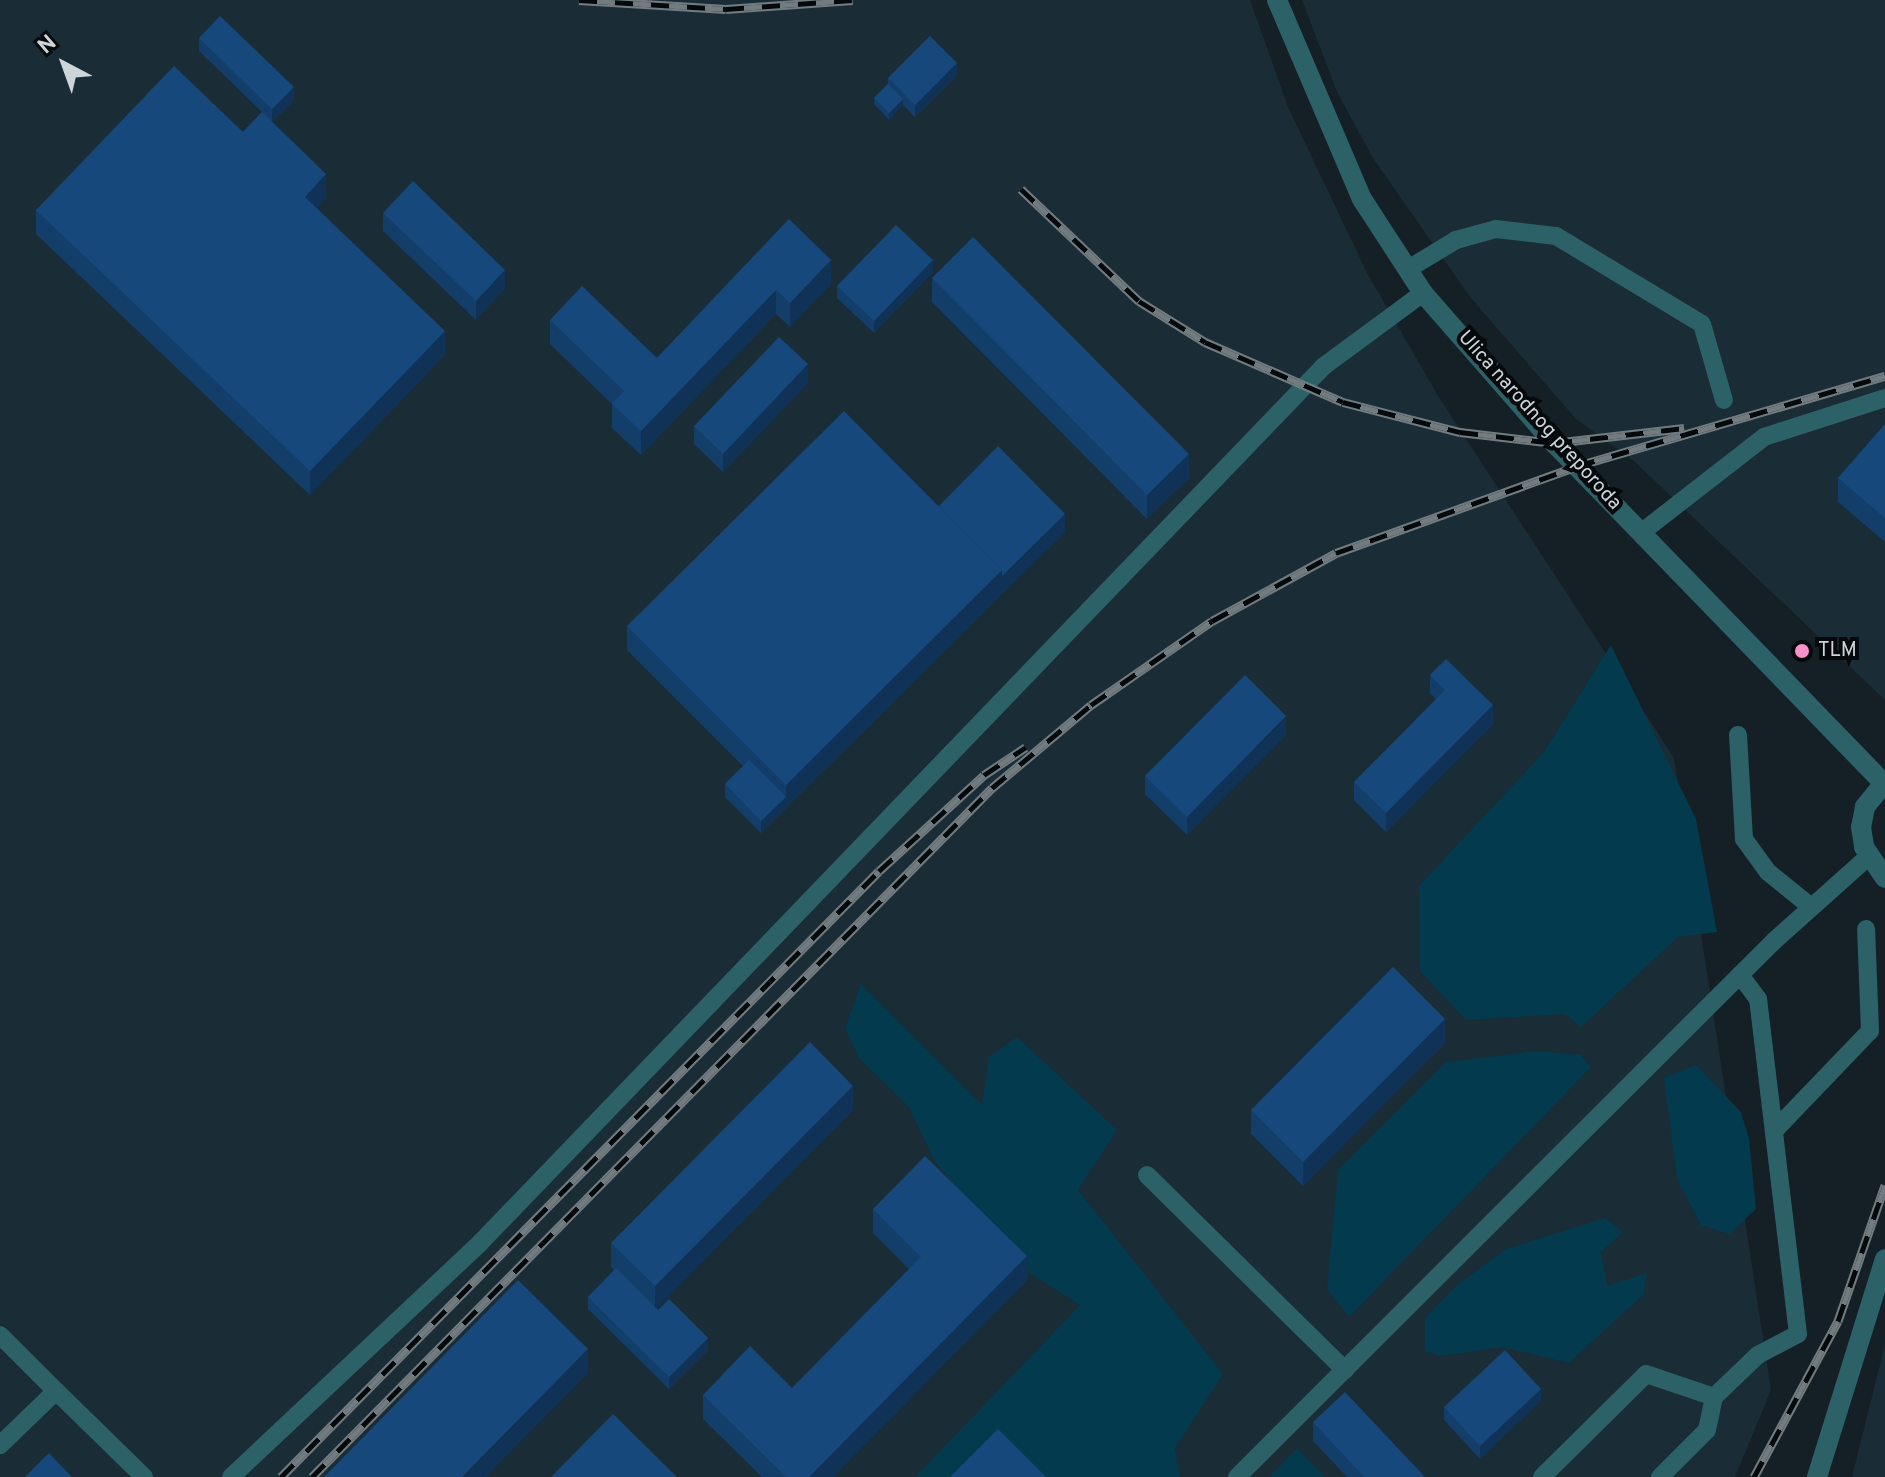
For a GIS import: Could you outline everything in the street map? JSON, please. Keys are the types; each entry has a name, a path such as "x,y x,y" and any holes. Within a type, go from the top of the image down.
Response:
{"street":[{"name":"Ulica narodnog preporoda","path":"1277,0 1362,199 1423,293 1642,532 1884,782"},
{"path":"1884,782 1865,807 1868,857 1885,878"},
{"path":"1817,1477 1885,1259"}],"lane":[{"path":"1408,269 1456,240 1496,229 1556,236 1702,324 1724,400"},
{"path":"231,1477 480,1243 1324,366 1423,293"},
{"path":"1642,532 1764,437 1885,398"},
{"path":"1738,735 1744,839 1768,872 1810,906"},
{"path":"1237,1477 1810,906 1868,857"},
{"path":"1775,1130 1870,1031 1866,929"},
{"path":"1660,1477 1707,1430 1714,1397 1758,1355 1798,1334 1758,999 1740,975"},
{"path":"1147,1175 1345,1370"},
{"path":"0,1335 144,1477"},
{"path":"1542,1477 1646,1374 1714,1397"},
{"path":"0,1445 56,1391"}],"shaded area":[{"path":"0,0 1250,0 1288,107 1367,273 1440,399 1674,758 1771,1390 1735,1477 0,1477"},
{"path":"1302,0 1885,0 1885,700 1634,461 1576,419 1470,297 1373,158 1337,92"},
{"path":"1611,645 1696,819 1717,932 1678,937 1581,1027 1565,1014 1466,1020 1420,971 1419,886 1544,752"},
{"path":"861,984 982,1105 989,1057 1017,1037 1117,1130 1078,1190 1223,1374 1175,1448 1180,1477 915,1477 1080,1305 1028,1272 935,1162 909,1107 859,1058 845,1028"},
{"path":"1537,1051 1581,1055 1591,1067 1349,1317 1327,1289 1338,1170 1446,1062"},
{"path":"1696,1065 1741,1112 1749,1139 1756,1209 1729,1234 1701,1225 1677,1179 1664,1078"},
{"path":"1605,1218 1623,1232 1601,1252 1607,1286 1647,1273 1643,1295 1569,1363 1502,1347 1440,1356 1425,1351 1425,1318 1457,1285 1506,1249"},
{"path":"1885,1345 1885,1477 1852,1477"},
{"path":"1297,1448 1325,1477 1269,1477"}],"building":[{"path":"220,16 294,87 272,109 199,38"},
{"path":"930,36 957,63 915,105 888,78"},
{"path":"174,66 243,132 262,112 326,174 305,197 445,331 310,471 36,210"},
{"path":"888,84 903,99 889,113 874,98"},
{"path":"413,181 505,270 476,301 383,213"},
{"path":"789,219 831,260 790,303 776,290 641,431 612,404 624,391 550,320 582,286 657,358"},
{"path":"896,225 933,260 874,321 837,286"},
{"path":"973,237 1189,454 1147,495 932,278"},
{"path":"779,337 808,364 723,454 694,426"},
{"path":"844,411 1002,570 786,785 627,626"},
{"path":"1885,424 1885,518 1838,478"},
{"path":"998,446 1065,514 1002,576 1002,570 939,506"},
{"path":"1446,659 1493,705 1386,813 1354,782 1445,690 1430,675"},
{"path":"1245,675 1286,716 1187,817 1145,776"},
{"path":"749,760 786,797 761,821 725,784"},
{"path":"1393,967 1445,1019 1303,1162 1251,1110"},
{"path":"810,1042 853,1086 655,1286 611,1243"},
{"path":"925,1156 1027,1256 809,1477 786,1477 703,1395 750,1346 792,1388 921,1257 873,1209"},
{"path":"616,1268 658,1310 669,1299 708,1338 669,1377 588,1297"},
{"path":"518,1280 588,1349 462,1477 324,1477"},
{"path":"1505,1350 1541,1389 1480,1446 1444,1407"},
{"path":"1345,1392 1425,1477 1364,1477 1313,1422"},
{"path":"613,1414 677,1477 551,1477"},
{"path":"998,1429 1046,1477 950,1477"},
{"path":"49,1453 72,1477 25,1477"}],"railway":[{"path":"579,0 726,9 853,0"},
{"path":"1021,189 1139,301 1205,342 1343,402 1460,432 1554,443 1684,428"},
{"path":"312,1477 992,788 1091,705 1212,621 1336,553 1577,466 1885,376"},
{"path":"281,1477 879,871 984,775 1026,747"},
{"path":"1754,1477 1838,1321 1885,1185"}],"place":[{"name":"TLM","path":"1802,651"}]}
